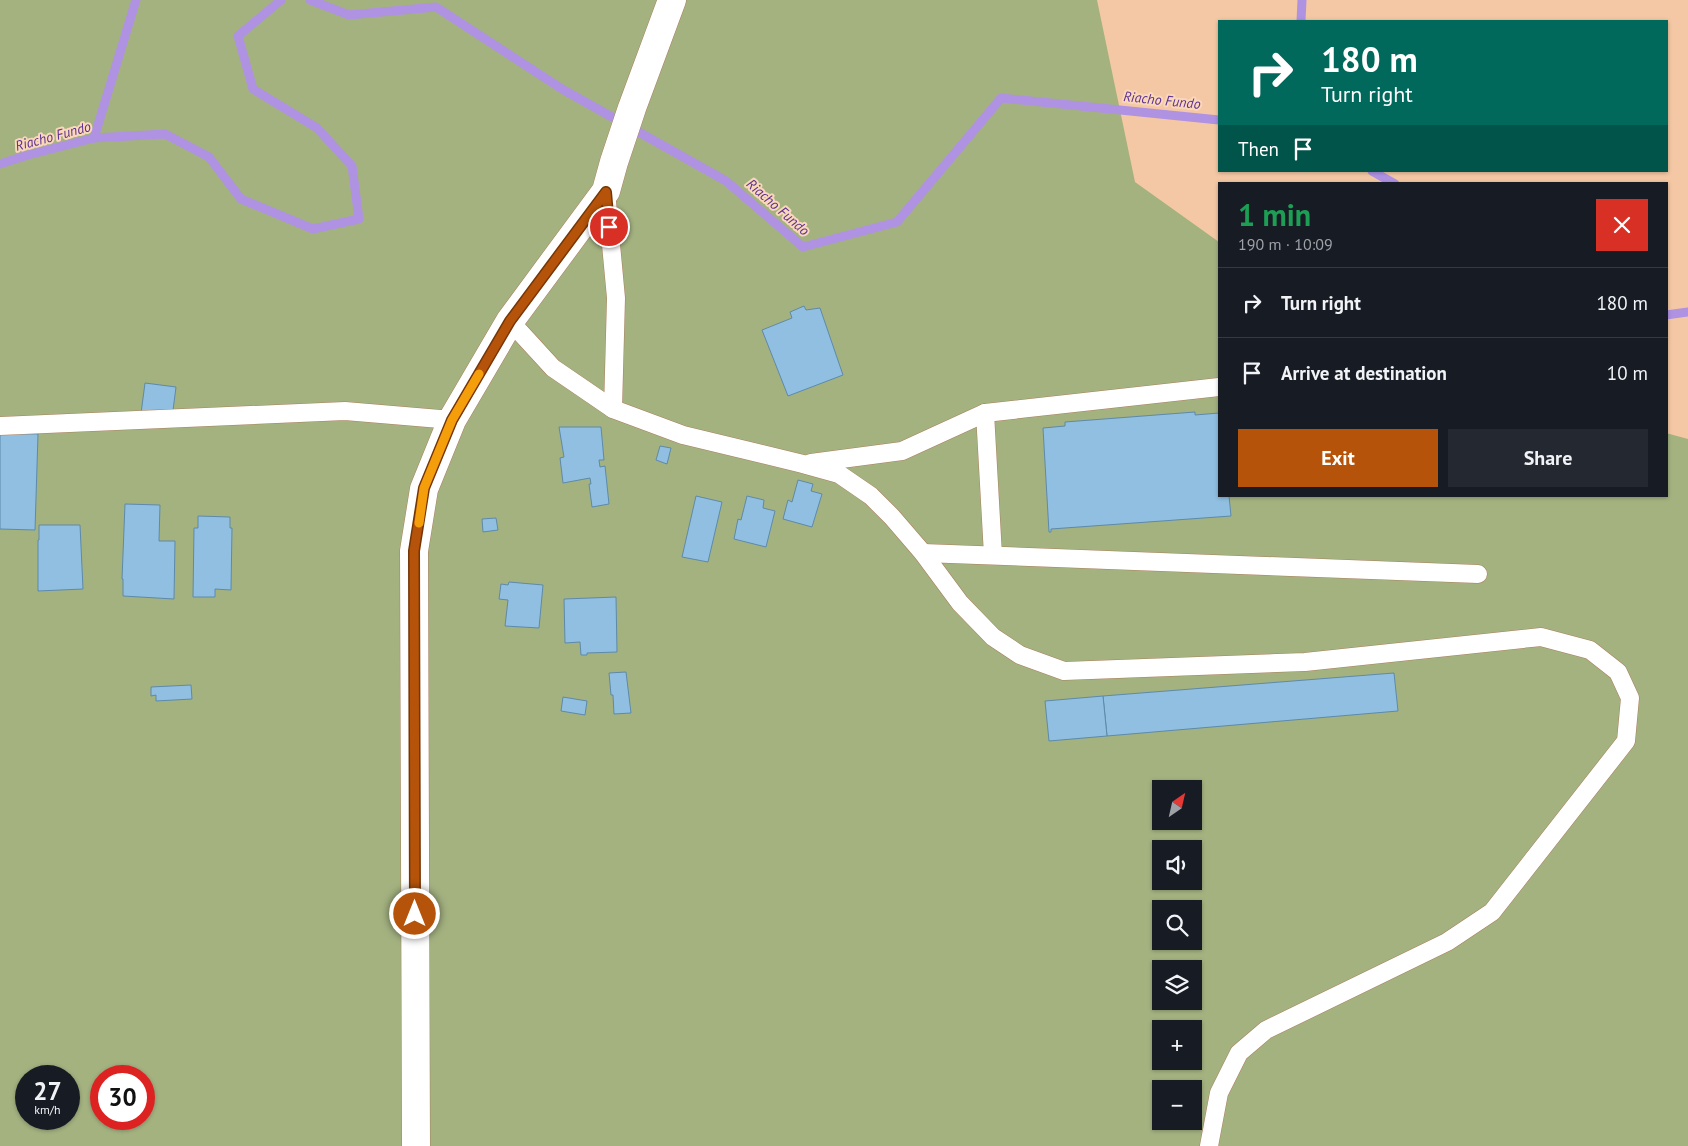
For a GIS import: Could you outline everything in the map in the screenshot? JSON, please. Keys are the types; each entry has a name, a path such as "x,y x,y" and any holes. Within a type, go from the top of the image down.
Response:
{"street":[{"path":"416,1146 414,551 424,488 452,420 510,321 606,192 632,108 672,0"}],"lane":[{"path":"606,192 616,298 613,409"},
{"path":"510,321 553,368 613,409 683,435 839,474 870,496 892,517 923,552 960,603 993,637 1020,655 1064,671 1305,662 1541,637 1590,650 1618,672 1630,698 1626,741 1492,912 1447,942 1266,1030 1239,1053 1219,1093 1210,1146"},
{"path":"803,464 902,451 985,413 1218,387"},
{"path":"0,426 345,411 452,420"},
{"path":"985,413 993,555"},
{"path":"923,552 1478,574"}],"green space":[{"path":"0,0 1097,0 1135,182 1218,241 1218,497 1668,497 1668,434 1688,439 1688,1146 0,1146"}],"building":[{"path":"804,306 806,310 820,308 843,375 788,396 762,330 792,318 790,312"},
{"path":"145,383 176,387 171,426 140,421"},
{"path":"1195,412 1195,415 1218,413 1218,497 1229,497 1231,516 1051,529 1051,532 1049,532 1043,428 1065,426 1065,422"},
{"path":"559,427 601,427 604,460 599,460 600,467 605,466 609,504 592,507 590,478 563,483 560,458 564,457"},
{"path":"0,433 38,434 35,530 0,529"},
{"path":"660,446 671,448 667,464 656,460"},
{"path":"798,480 813,484 811,491 822,494 812,527 783,519 788,500 792,502"},
{"path":"696,496 722,502 708,562 682,557"},
{"path":"747,496 764,500 763,508 775,511 766,547 734,539 738,519 741,520"},
{"path":"125,504 160,505 159,541 175,541 174,599 123,596"},
{"path":"198,516 230,517 230,528 232,528 231,590 215,589 215,597 193,597 194,528 198,528"},
{"path":"496,518 498,530 483,532 482,519"},
{"path":"39,525 80,525 83,589 38,591"},
{"path":"509,582 543,585 539,628 505,626 508,600 499,599 501,584 508,585"},
{"path":"616,597 617,652 581,655 580,642 565,643 564,599"},
{"path":"626,672 631,713 614,714 609,673"},
{"path":"1394,673 1398,711 1107,736 1103,696"},
{"path":"191,685 192,699 156,701 156,695 151,696 151,687"},
{"path":"1103,696 1107,736 1049,741 1045,701"},
{"path":"563,697 587,701 585,715 561,711"}],"waterway":[{"path":"94,138 136,0"},
{"name":"Riacho Fundo","path":"0,164 94,138 165,134 209,157 241,199 313,229 359,219 352,166 317,128 253,89 238,36 281,0"},
{"name":"Riacho Fundo","path":"310,0 349,15 436,7 562,89 726,181 803,247 897,222 1001,98 1218,120"},
{"path":"1301,20 1302,0"},
{"name":"Riacho Fundo","path":"1374,172 1391,182"},
{"name":"Riacho Fundo","path":"1668,315 1688,312"}],"slow traffic":[{"path":"419,523 424,488 452,420 479,374"}],"route":[{"path":"415,914 414,551 424,488 452,420 510,321 606,192 609,227"}]}
